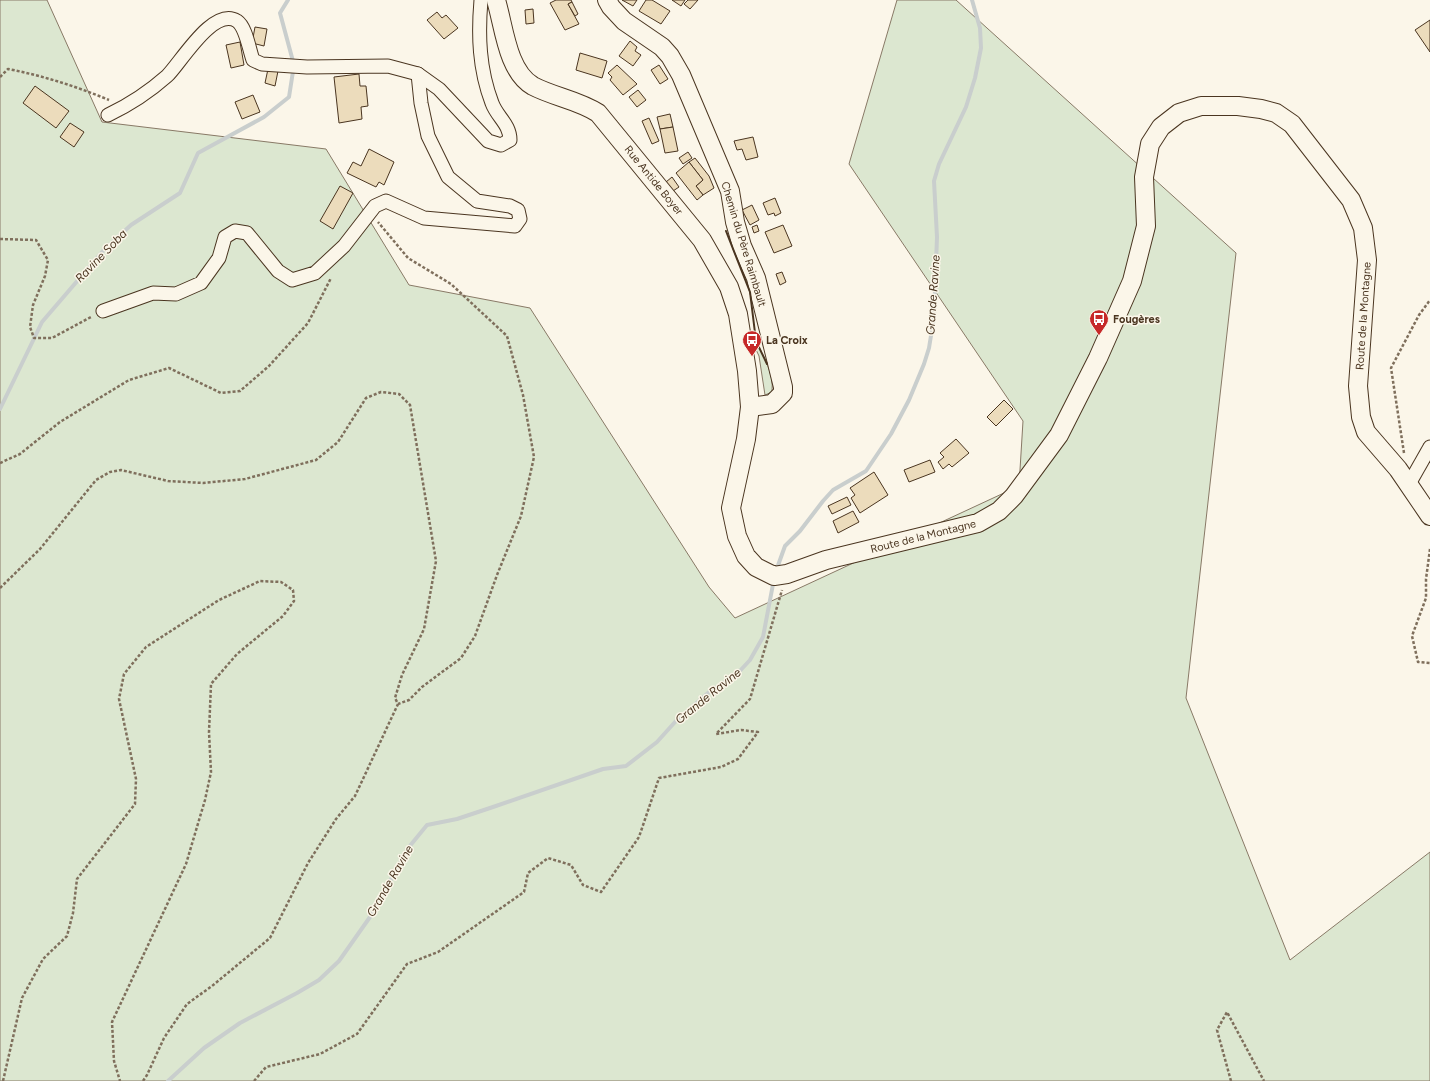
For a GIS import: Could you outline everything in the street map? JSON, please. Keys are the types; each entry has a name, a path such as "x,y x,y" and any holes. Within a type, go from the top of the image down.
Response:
{"main road":[{"name":"Rue Antide Boyer","path":"496,0 508,49 518,71 532,85 585,104 598,113 702,240 729,287 738,314 747,370 750,407"},
{"name":"Chemin du Père Raimbault","path":"607,0 611,7 624,21 662,47 677,66 730,191 735,222 742,246 756,278 783,387 783,393 772,404 750,407"},
{"name":"Route de la Montagne","path":"750,407 746,439 731,508 737,536 746,556 756,568 774,576 787,574 826,560 978,523 999,510 1014,496 1059,435 1098,358 1132,281 1146,226 1144,177 1150,144 1161,127 1179,113 1201,106 1238,106 1261,109 1276,114 1292,124 1351,200 1363,228 1367,260 1358,386 1361,417 1366,432 1406,480 1430,516"}],"street":[{"path":"108,115 127,106 168,76 186,51 211,26 229,19 236,20 242,25 253,60 262,64 307,67 388,66 418,74 439,89 488,141 501,145 510,140 510,132 493,105 483,76 479,29 481,0"},
{"path":"103,311 153,293 176,294 201,283 219,258 225,237 235,231 247,233 278,271 292,280 315,273 344,246 370,212 376,206 386,201 424,218 515,226 520,219 518,210 510,206 477,201 448,177 428,136 421,103 418,74"},
{"path":"1406,480 1430,447"}],"path":[{"path":"0,77 8,69 35,74 67,83 112,100"},
{"path":"143,1081 147,1076 164,1038 187,1004 212,986 270,938 308,863 336,819 355,796 398,704 409,700 422,687 461,658 475,636 521,516 534,457 523,395 507,336 451,284 408,258 370,212"},
{"path":"0,239 36,240 48,260 45,276 34,305 30,327 34,338 52,338 103,311"},
{"path":"0,463 20,454 60,422 129,380 169,368 221,393 240,391 269,366 308,323 332,276"},
{"path":"1406,480 1404,448 1391,368 1419,315 1430,300"},
{"path":"0,588 40,549 96,480 110,472 121,470 168,481 203,483 245,479 316,460 338,442 366,398 381,392 399,394 410,405 436,561 424,629 402,676 394,698 398,704"},
{"path":"1430,549 1426,579 1426,598 1412,636 1418,662 1430,663"},
{"path":"254,1081 266,1067 320,1054 357,1034 407,964 438,952 524,892 528,873 548,858 571,865 583,885 600,892 639,838 659,778 721,767 738,759 758,732 741,730 716,734 750,699 787,574"},
{"path":"3,1081 22,998 43,959 67,936 73,913 77,879 135,804 136,779 119,698 124,674 146,647 219,600 260,581 282,582 293,590 294,601 283,616 237,654 211,684 211,772 186,864 112,1022 114,1061 120,1081"},
{"path":"1231,1081 1217,1030 1227,1012 1264,1081"}],"green space":[{"path":"0,0 47,0 102,122 326,149 409,285 530,308 709,587 735,618 1019,486 1023,421 849,164 897,0 956,0 1236,253 1186,698 1290,960 1430,852 1430,1081 0,1081"},
{"path":"752,341 756,341 770,372 772,392 765,395 759,356"}],"building":[{"path":"556,0 571,0 572,2 568,4 579,24 565,30 550,3"},
{"path":"622,0 637,0 633,6"},
{"path":"646,0 652,0 670,11 661,24 639,11"},
{"path":"672,0 685,0 681,6"},
{"path":"688,0 698,0 690,9 684,4"},
{"path":"572,2 578,14 575,16 568,4"},
{"path":"533,9 534,23 526,24 525,10"},
{"path":"437,12 442,18 446,15 458,28 444,39 427,20"},
{"path":"1430,20 1430,52 1415,30"},
{"path":"255,27 267,29 264,46 252,43"},
{"path":"630,41 637,47 635,51 641,55 633,66 619,56"},
{"path":"240,42 244,65 231,68 226,45"},
{"path":"580,53 607,61 602,78 576,70"},
{"path":"617,65 637,84 623,95 610,80 612,77 608,73"},
{"path":"659,65 668,79 660,84 651,70"},
{"path":"268,69 278,71 275,86 265,83"},
{"path":"359,74 360,86 366,86 368,106 361,107 362,119 339,123 334,77"},
{"path":"35,86 69,111 56,128 23,103"},
{"path":"638,90 646,100 637,107 629,97"},
{"path":"253,95 260,112 242,119 235,102"},
{"path":"670,114 673,127 660,129 657,117"},
{"path":"649,118 659,141 652,144 642,121"},
{"path":"70,123 84,132 74,147 60,137"},
{"path":"673,127 678,151 665,153 660,129"},
{"path":"753,137 758,157 746,160 742,149 737,150 734,141"},
{"path":"369,149 394,162 384,185 379,182 376,187 347,173 353,162 361,166"},
{"path":"688,152 692,158 683,164 679,158"},
{"path":"695,158 709,176 714,188 703,195 696,186 703,180 689,162"},
{"path":"689,162 703,180 696,186 703,195 697,200 676,173"},
{"path":"672,177 679,187 673,191 666,182"},
{"path":"340,186 353,193 333,229 320,221"},
{"path":"775,198 781,213 775,216 774,213 768,215 763,203"},
{"path":"752,205 759,220 750,225 742,210"},
{"path":"757,225 759,231 754,233 752,227"},
{"path":"783,225 792,246 774,253 765,232"},
{"path":"782,272 786,282 780,285 776,274"},
{"path":"1004,400 1013,409 996,426 987,417"},
{"path":"956,439 969,453 952,467 949,464 943,469 938,462 944,457 940,453"},
{"path":"930,460 935,472 909,482 904,470"},
{"path":"874,472 888,495 860,513 851,498 855,495 850,488"},
{"path":"847,497 851,505 832,514 828,506"},
{"path":"853,511 859,522 838,533 833,521"}],"waterway":[{"name":"Ravine Soba","path":"0,409 42,322 103,251 131,225 180,193 198,153 264,117 289,97 294,65 280,13 288,0"},
{"name":"Grande Ravine","path":"776,571 785,546 800,531 823,501 833,490 866,471 891,434 909,400 924,364 929,348 934,317 937,237 934,181 939,164 966,107 975,78 981,48 980,28 972,0"},
{"name":"Grande Ravine","path":"168,1081 204,1048 240,1023 319,980 339,961 370,917 409,847 427,825 457,819 603,769 626,766 657,742 675,722 708,693 737,674 750,660 763,637 774,579"}],"wall":[{"path":"726,231 750,292 756,341 767,364"}],"place":[{"name":"Fougères","path":"1099,336"},
{"name":"La Croix","path":"752,357"}]}
